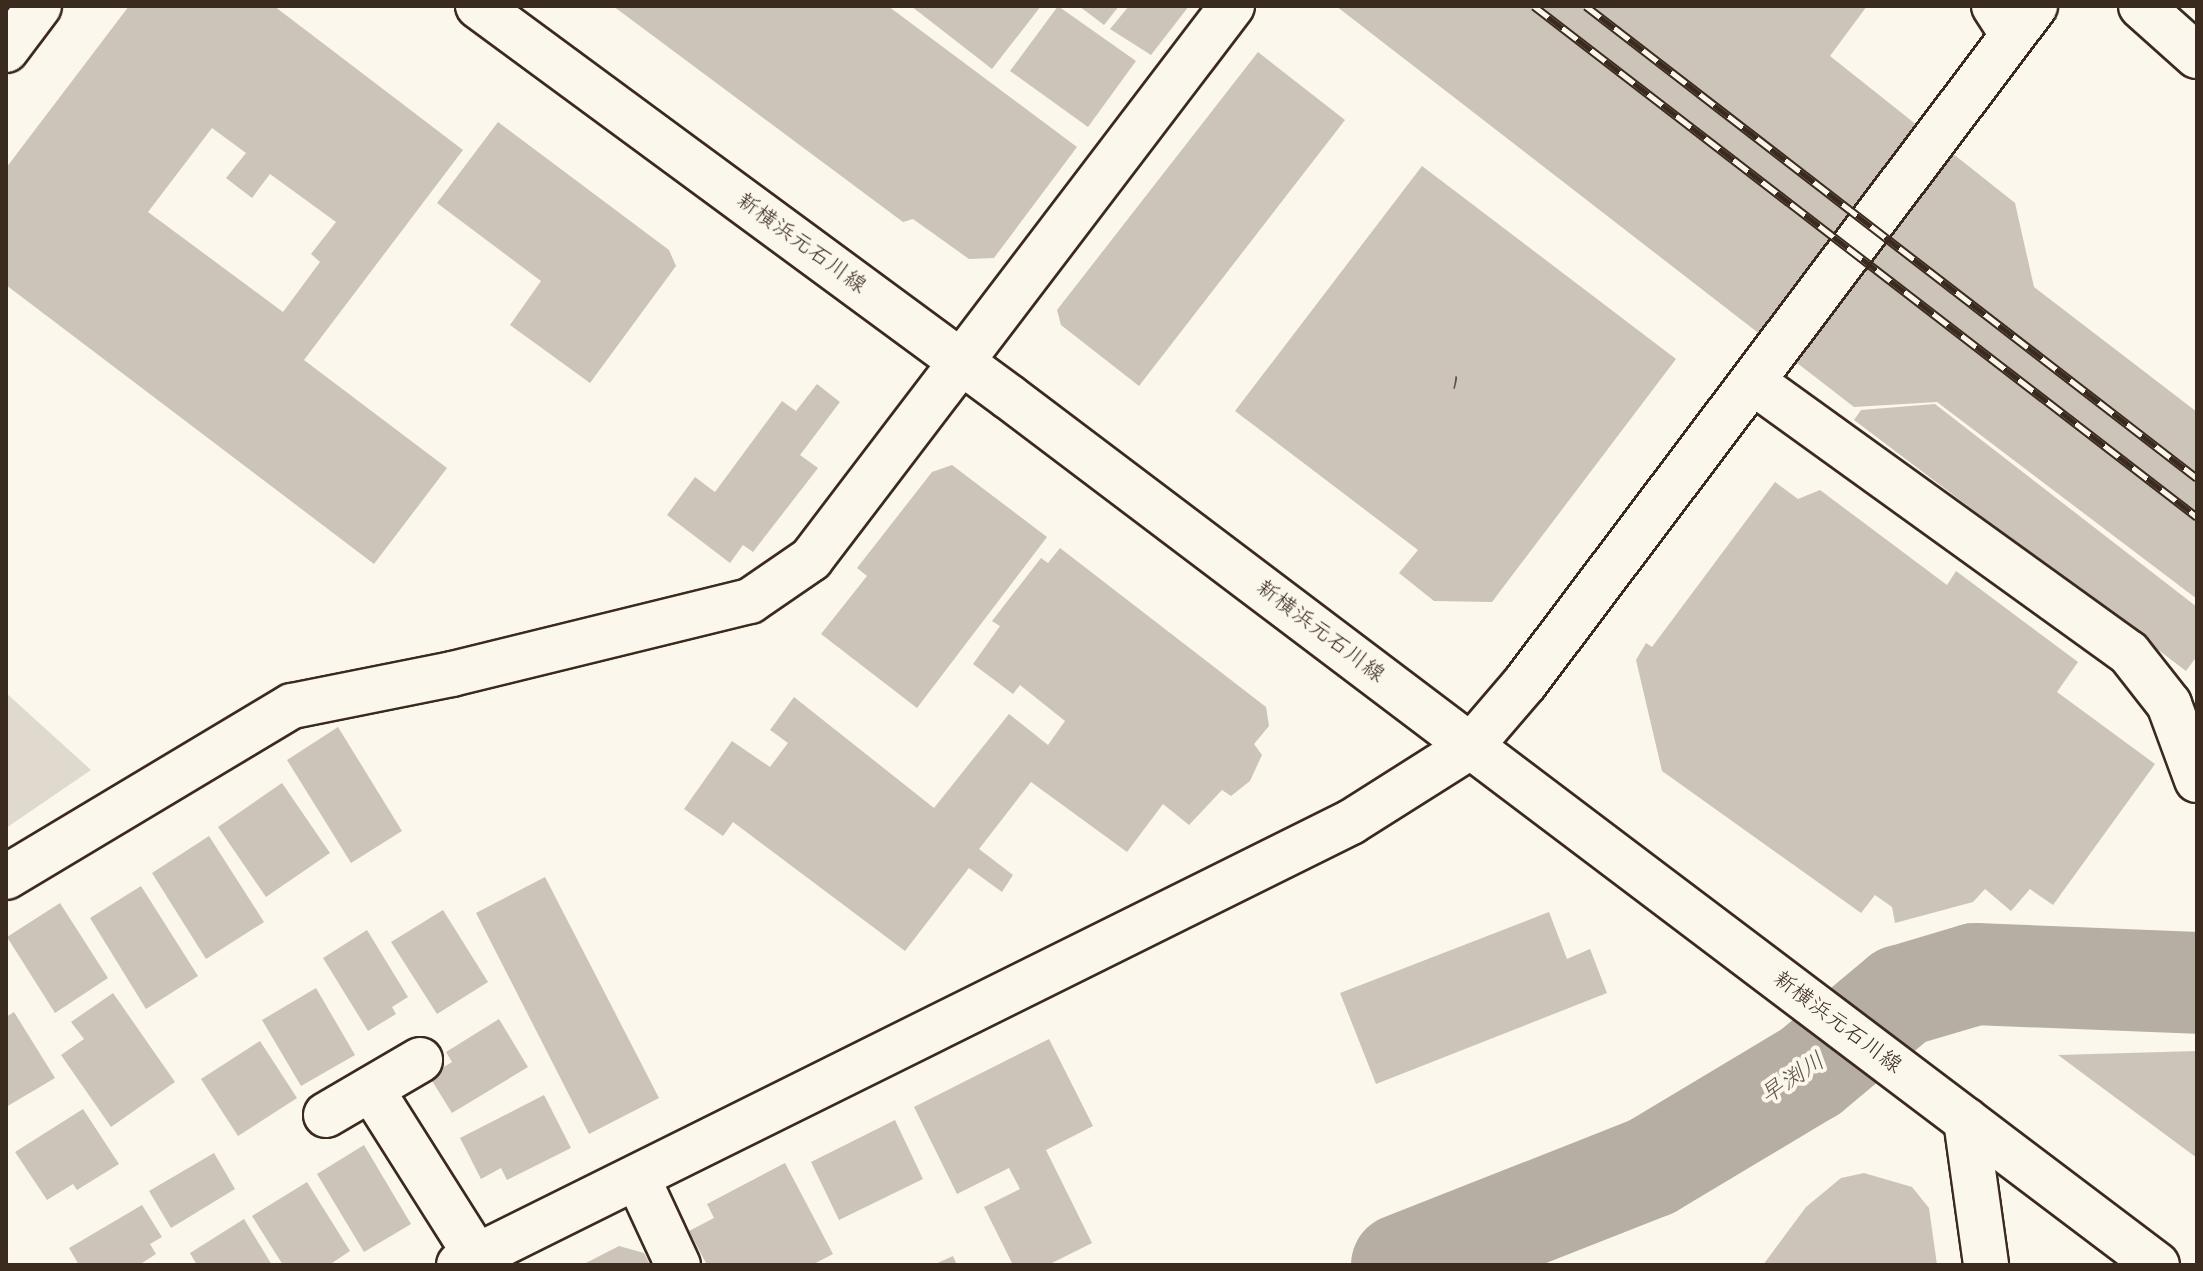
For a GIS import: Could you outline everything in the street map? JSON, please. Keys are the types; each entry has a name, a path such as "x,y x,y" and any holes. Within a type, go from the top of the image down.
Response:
{"street":[{"path":"6,50 39,6"},
{"name":"新横浜元石川線","path":"478,6 961,362 2157,1265"},
{"path":"6,877 292,706 452,674 750,601 811,559 1232,6"},
{"path":"2141,6 2197,56"},
{"path":"371,1089 468,1260 638,1179 1351,822 1471,746 1525,683 1753,382 2014,15"},
{"path":"1753,382 2129,653 2169,704 2197,780"},
{"path":"326,1115 420,1060"},
{"path":"1966,1120 1986,1265"},
{"path":"638,1179 678,1265"}],"shaded area":[{"path":"6,693 91,770 6,828"}],"building":[{"path":"129,6 274,6 463,150 304,360 447,468 374,564 6,285 6,168","holes":["212,128 246,153 226,178 252,198 270,174 336,222 311,254 320,262 283,312 148,212"]},
{"path":"613,6 888,6 1077,147 994,258 969,259 913,219 903,222"},
{"path":"911,6 1041,6 992,69"},
{"path":"1058,6 1136,61 1088,127 1010,71"},
{"path":"1079,6 1119,6 1104,25"},
{"path":"1129,6 1189,6 1151,55 1110,29"},
{"path":"1336,6 1867,6 1830,56 2015,203 2034,287 2197,412 2197,599 1937,402 1854,407"},
{"path":"1258,52 1345,120 1139,386 1061,325 1057,310"},
{"path":"498,122 669,250 676,266 590,383 510,325 541,281 437,203"},
{"path":"1422,166 1676,359 1492,602 1434,601 1399,573 1418,550 1235,411"},
{"path":"817,384 840,402 800,455 818,468 753,552 743,545 730,563 667,515 695,477 715,492 782,401 796,411"},
{"path":"1935,404 2197,607 2197,656 2186,671 1854,420 1861,410"},
{"path":"952,465 1047,537 917,708 821,634 867,576 857,568 932,472"},
{"path":"1775,482 1798,499 1820,490 1947,585 1956,571 2078,662 2057,692 2155,764 2053,905 2030,889 2011,911 1985,889 1973,902 1895,923 1892,907 1875,895 1861,913 1662,771 1636,660 1646,643 1652,647"},
{"path":"1060,548 1266,707 1269,726 1254,744 1262,755 1250,781 1231,796 1222,790 1189,825 1163,804 1127,852 1031,782 979,849 1013,875 1002,892 969,868 905,951 733,822 723,836 684,809 732,741 770,767 788,743 770,730 794,697 934,808 1009,714 1048,745 1065,721 1020,685 1013,694 973,664 1000,626 992,621 1041,558 1048,563"},
{"path":"338,727 402,831 351,863 287,760"},
{"path":"282,783 330,853 266,897 218,827"},
{"path":"209,836 264,922 206,959 152,873"},
{"path":"545,877 659,1098 589,1134 476,913"},
{"path":"141,886 198,976 146,1009 90,918"},
{"path":"60,903 108,978 55,1013 7,937"},
{"path":"443,910 488,982 437,1014 391,942"},
{"path":"1549,912 1567,959 1590,949 1607,993 1376,1084 1340,993"},
{"path":"367,930 408,997 392,1007 396,1014 368,1031 323,958"},
{"path":"316,988 355,1055 301,1086 262,1020"},
{"path":"113,993 175,1082 111,1127 61,1055 84,1039 71,1022"},
{"path":"14,1012 55,1078 6,1107 6,1017"},
{"path":"499,1019 528,1067 452,1113 429,1076 452,1062 446,1052"},
{"path":"1049,1039 1093,1126 1046,1150 1092,1243 1048,1265 1013,1265 984,1207 1020,1189 1009,1168 957,1194 914,1107"},
{"path":"260,1041 297,1098 238,1136 201,1079"},
{"path":"2197,1051 2197,1158 2058,1055"},
{"path":"544,1095 571,1148 507,1180 501,1168 481,1179 460,1138"},
{"path":"83,1109 119,1164 77,1190 73,1184 47,1200 15,1152"},
{"path":"895,1120 923,1179 839,1220 811,1162"},
{"path":"364,1145 411,1224 364,1252 317,1174"},
{"path":"214,1153 235,1189 171,1228 149,1191"},
{"path":"785,1163 833,1254 812,1265 707,1265 689,1231 714,1218 707,1204"},
{"path":"1864,1173 1912,1187 1929,1208 1937,1265 1763,1265 1806,1207 1841,1178"},
{"path":"307,1182 350,1251 329,1265 283,1265 252,1216"},
{"path":"142,1205 162,1237 150,1244 156,1254 139,1265 79,1265 69,1248"},
{"path":"244,1219 272,1265 197,1265 190,1253"},
{"path":"619,1246 644,1253 650,1265 582,1265"},
{"path":"953,1256 957,1265 933,1265"}],"waterway":[{"name":"早渕川","path":"1402,1265 1651,1167 1810,1072 1901,996 1975,974 2197,983"}],"railway":[{"path":"1534,6 2197,517"},
{"path":"1586,6 2197,478"}]}
